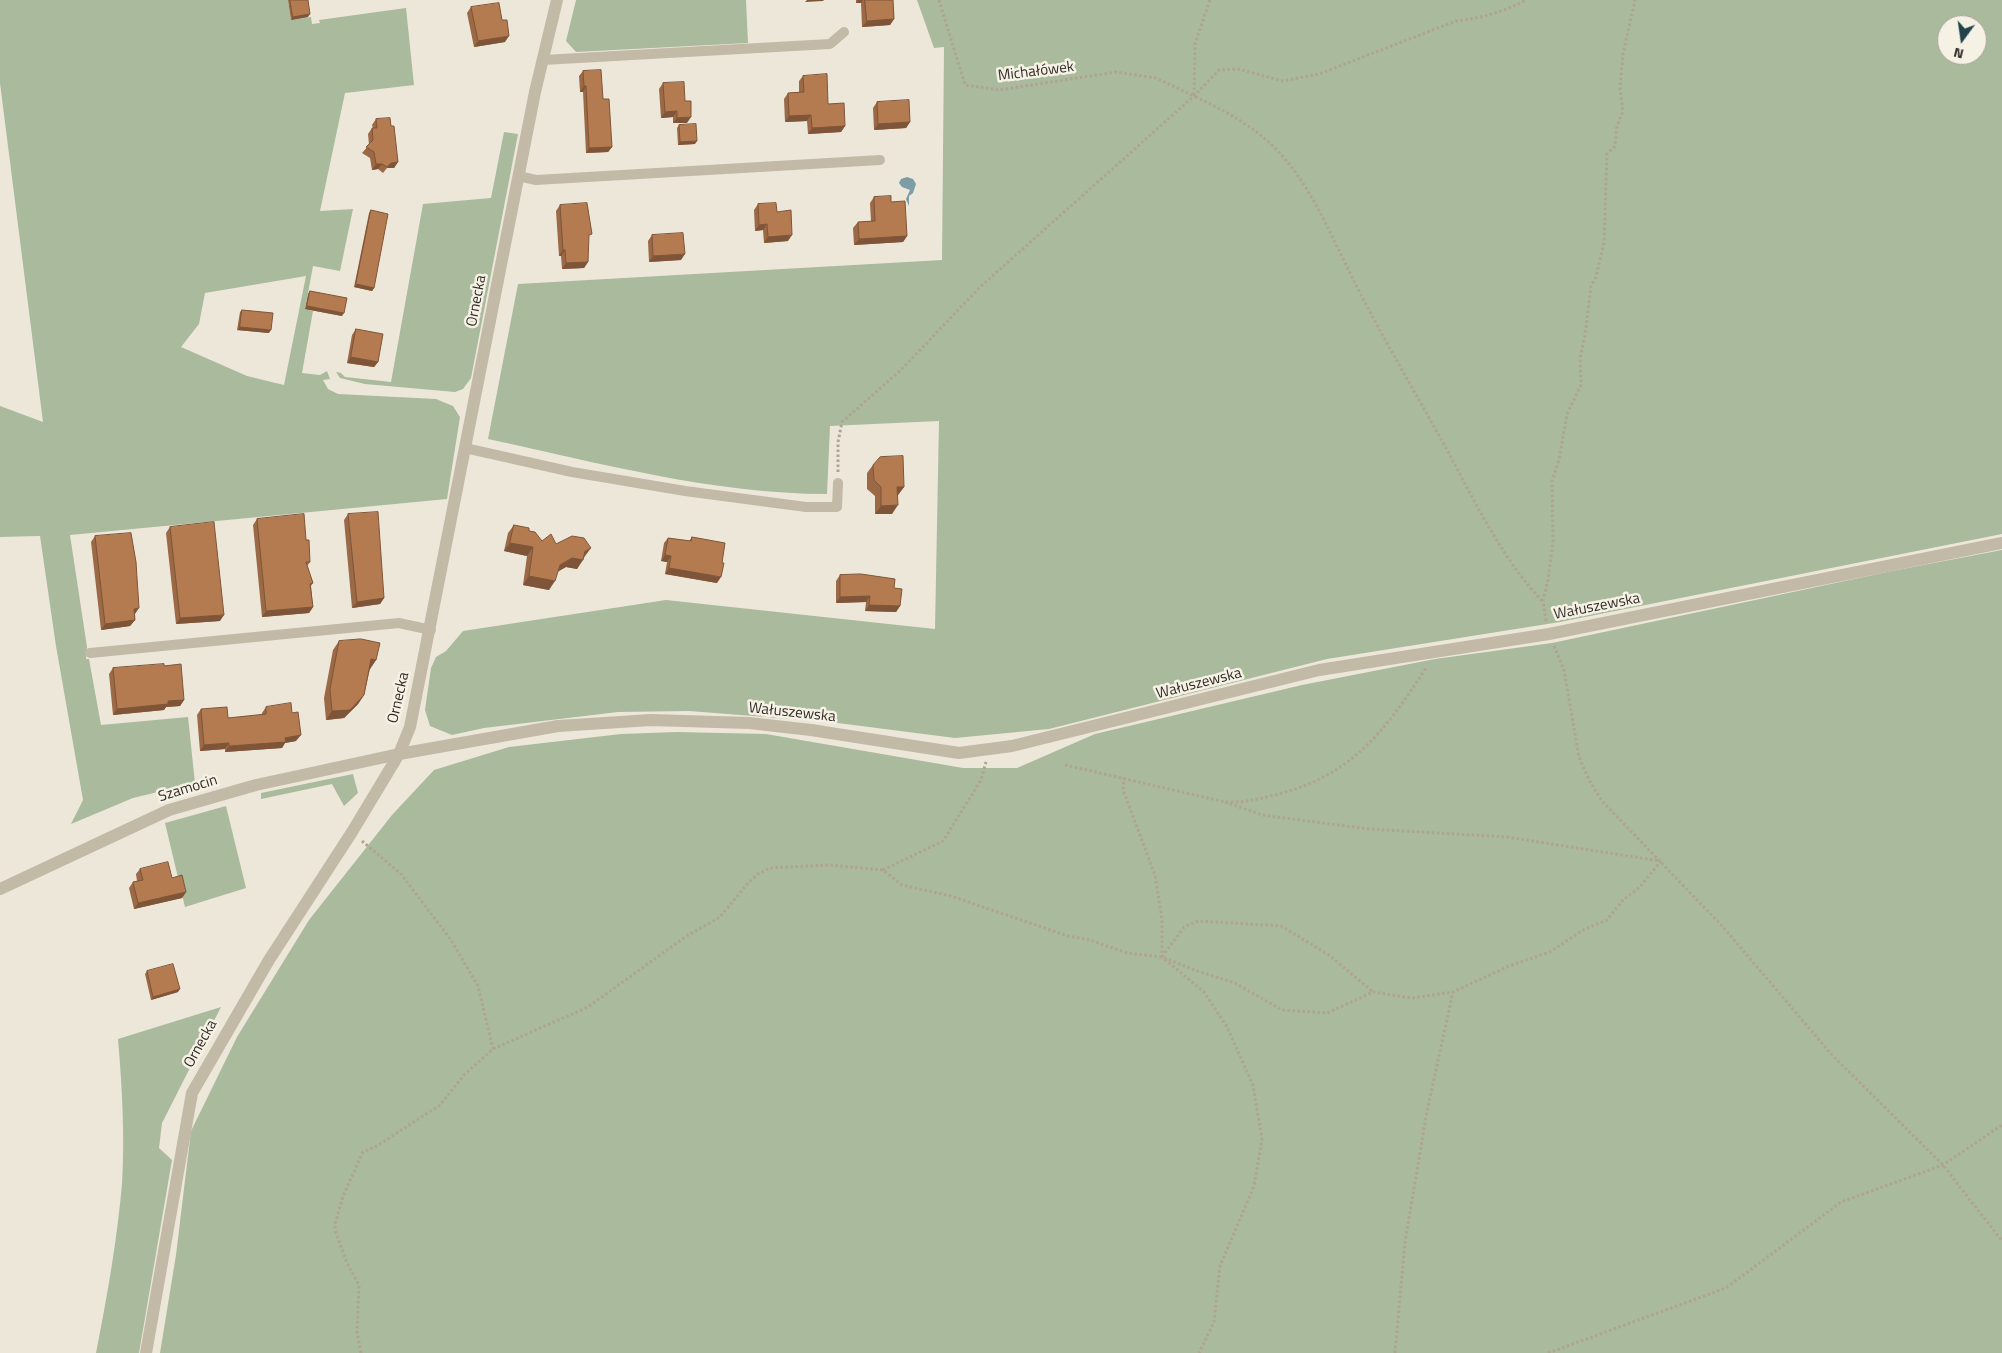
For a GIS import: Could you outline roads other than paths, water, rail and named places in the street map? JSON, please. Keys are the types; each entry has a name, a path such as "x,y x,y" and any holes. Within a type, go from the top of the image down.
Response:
{"street":[{"name":"Ornecka","path":"146,1353 192,1093 269,960 352,832 398,754 410,727 431,630 518,176 557,0"},
{"name":"Wałuszewska","path":"398,754 558,726 651,720 749,723 810,730 959,753 976,752 1046,738 1319,670 1549,634 2002,543"},
{"name":"Szamocin","path":"0,889 169,810 256,785 398,754"}],"lane":[{"path":"543,60 830,44 844,32"},
{"path":"518,176 536,180 880,160"},
{"path":"465,448 572,472 685,491 806,507 837,507 838,483"},
{"path":"90,652 400,623 431,630"}],"water":[{"path":"907,177 913,179 916,184 913,193 909,196 909,206 906,199 910,190 902,187 899,183 901,179"}]}
